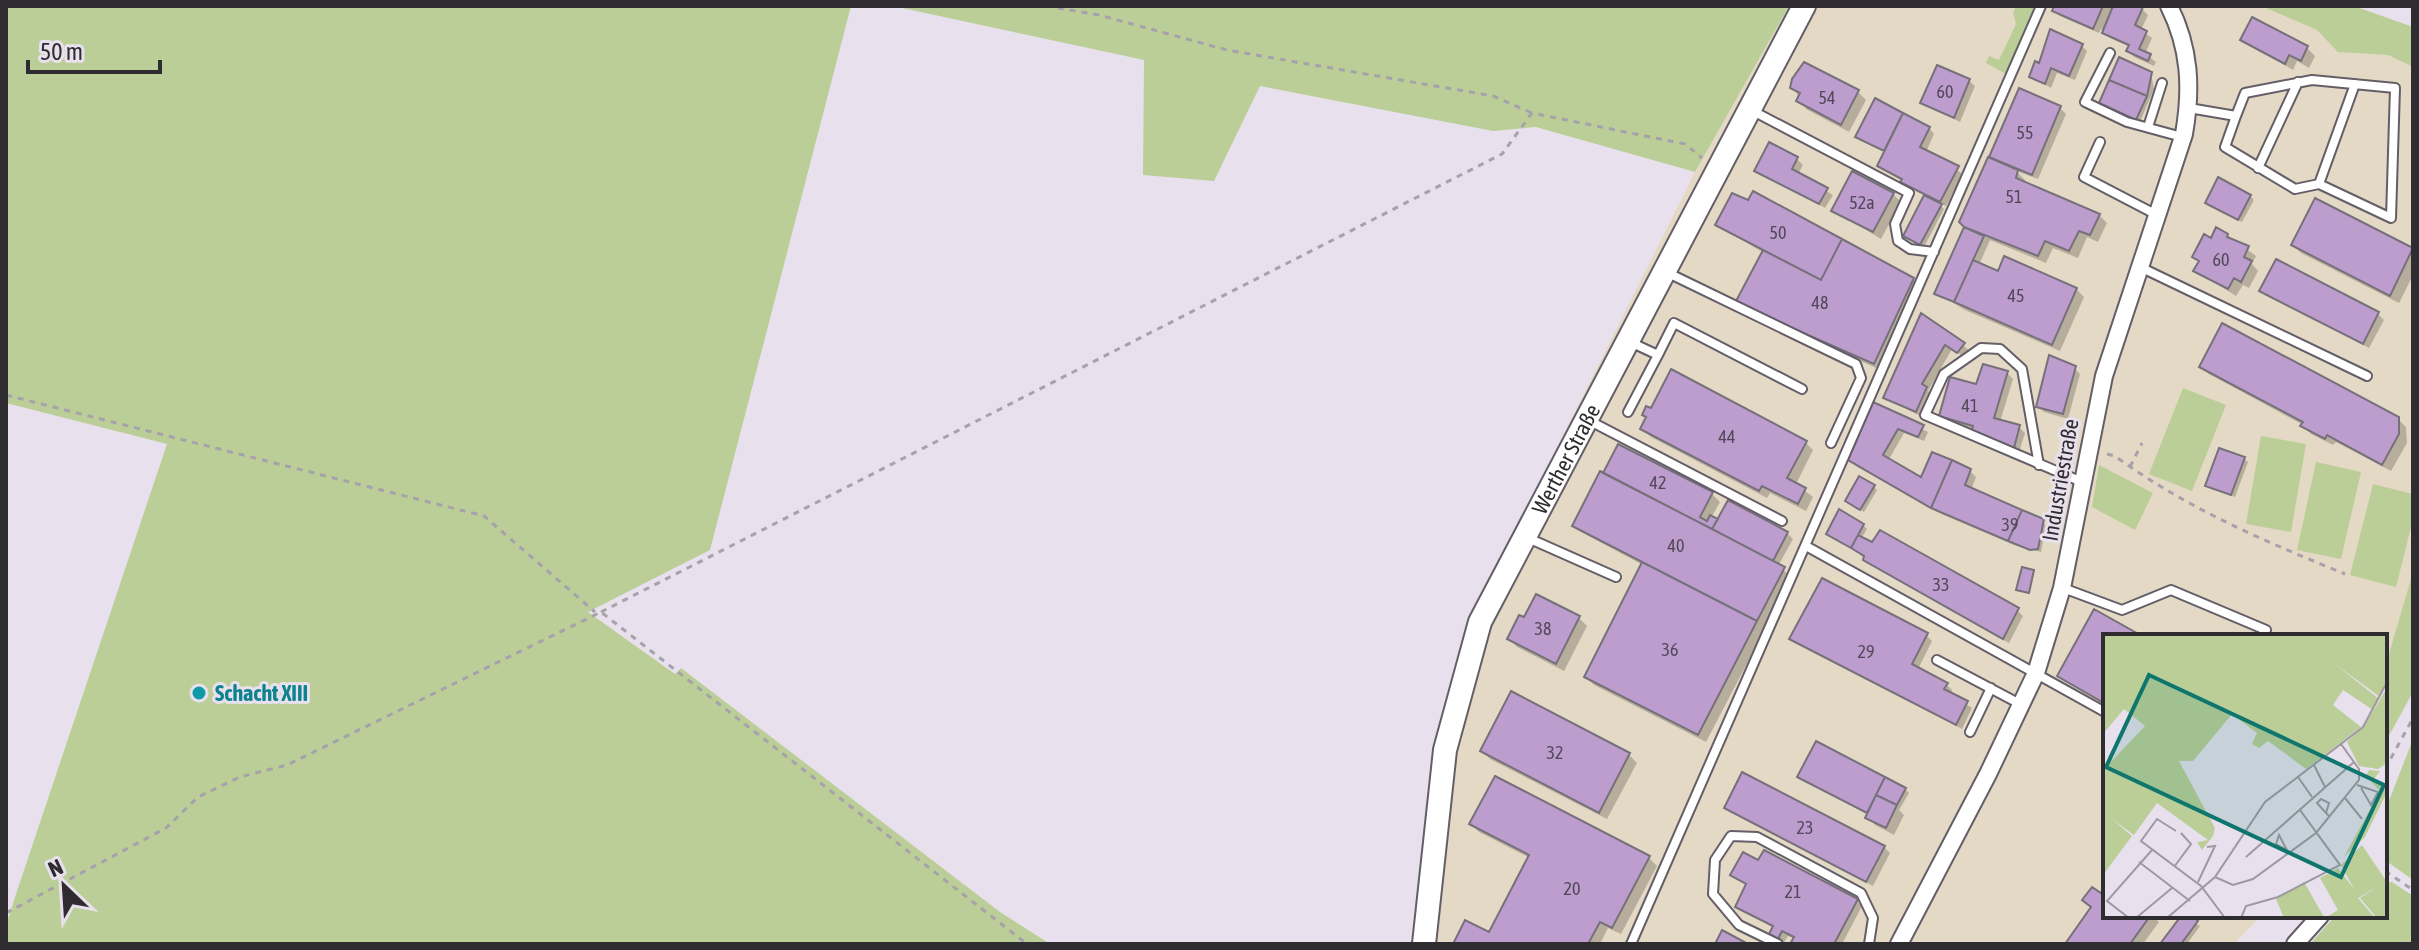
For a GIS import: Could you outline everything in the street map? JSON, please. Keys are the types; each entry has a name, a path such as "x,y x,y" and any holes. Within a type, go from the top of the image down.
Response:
{"street":[{"name":"Werther Straße","path":"1424,944 1445,750 1480,622 1804,6"},
{"name":"Industriestraße","path":"1899,944 2036,673 2062,588 2086,450 2104,376 2183,137 2189,108 2188,61 2181,30 2169,6"},
{"path":"2295,944 2318,918"}],"lane":[{"path":"1631,944 2041,6"},
{"path":"2110,53 2085,102 2127,122 2183,137"},
{"path":"2312,80 2395,88 2391,218 2319,184 2295,189 2225,147 2245,93 2298,82 2312,80"},
{"path":"2258,168 2298,82"},
{"path":"2148,127 2162,83"},
{"path":"2319,184 2355,84"},
{"path":"2189,108 2236,116"},
{"path":"1749,109 1909,193 1895,224 1898,241 1910,249 1934,252"},
{"path":"2100,142 2084,177 2158,215"},
{"path":"2139,267 2367,376"},
{"path":"1663,271 1856,364 1861,378 1831,443"},
{"path":"1628,412 1674,323 1802,389"},
{"path":"1627,341 1658,355"},
{"path":"2039,465 2022,369 2000,349 1981,348 1944,374 1925,415 2039,465 2082,482"},
{"path":"1586,418 1782,521"},
{"path":"1523,536 1616,577"},
{"path":"1806,546 2103,711"},
{"path":"2062,588 2122,610 2171,590 2266,630"},
{"path":"1937,660 2021,705"},
{"path":"1970,732 1991,688"},
{"path":"1778,944 1739,925 1713,894 1715,860 1731,836 1757,837 1861,893 1873,918 1869,944"}],"path":[{"path":"1046,6 1099,15 1227,50 1493,96 1532,113 1685,144 1716,172"},
{"path":"6,913 166,828 198,797 240,777 287,765 598,613 1502,154 1532,113"},
{"path":"6,395 484,516 598,613 1027,944"},
{"path":"2130,467 2142,443"},
{"path":"2086,450 2115,456 2160,490 2223,522 2345,574"},
{"path":"2387,765 2413,718"},
{"path":"2387,872 2413,890"}],"shaded area":[{"path":"1789,6 2261,6 2317,30 2339,52 2388,55 2413,67 2413,572 2387,660 2387,634 2103,634 2103,918 2259,918 2234,944 1427,944 1432,751 1467,627 1695,172"}],"green space":[{"path":"6,6 851,6 710,550 588,612 675,674 681,668 1000,912 1050,944 6,944 6,926 16,894 167,444 6,403"},
{"path":"893,6 1789,6 1695,172 1536,127 1493,131 1260,86 1214,181 1143,175 1144,60"},
{"path":"2016,6 2036,6 2006,74 1986,63 1989,56 1999,60 2016,24 2013,13"},
{"path":"2261,6 2354,6 2413,27 2413,67 2388,55 2338,52 2317,30"},
{"path":"2183,388 2226,405 2192,491 2149,474"},
{"path":"2261,436 2306,444 2291,532 2246,524"},
{"path":"2316,462 2361,472 2341,559 2297,550"},
{"path":"2099,465 2153,493 2135,530 2092,507"},
{"path":"2373,484 2413,494 2413,519 2396,587 2350,575"},
{"path":"2413,572 2413,692 2387,739 2387,660"},
{"path":"2413,739 2413,880 2387,861 2387,806"},
{"path":"2392,882 2413,896 2413,944 2310,944 2333,918 2387,918 2387,883"}],"building":[{"path":"2054,6 2103,6 2093,29 2052,11"},
{"path":"2113,6 2143,7 2135,25 2147,31 2139,49 2151,54 2148,61 2126,51 2129,45 2102,33"},
{"path":"2252,17 2308,46 2301,61 2289,55 2285,64 2240,40"},
{"path":"2050,29 2083,44 2069,76 2051,68 2045,84 2029,77 2035,61 2039,63"},
{"path":"2119,57 2152,72 2147,96 2109,80"},
{"path":"1804,62 1859,90 1841,125 1796,101 1800,93 1790,88 1792,79"},
{"path":"1937,65 1970,79 1954,118 1920,103"},
{"path":"2109,80 2147,96 2136,120 2099,103"},
{"path":"2019,88 2061,106 2032,175 1989,157"},
{"path":"1875,98 1903,113 1884,151 1855,137"},
{"path":"1903,113 1930,127 1920,147 1959,166 1940,202 1900,182 1902,179 1877,166"},
{"path":"1769,142 1798,157 1792,169 1828,188 1819,204 1754,171"},
{"path":"1988,157 2018,170 2016,178 2100,214 2090,235 2079,231 2069,251 2045,241 2038,256 1964,227 1959,222"},
{"path":"1852,171 1894,193 1873,232 1831,211"},
{"path":"2218,177 2251,195 2238,220 2205,203"},
{"path":"1753,191 1842,239 1821,280 1715,225 1732,193 1748,200"},
{"path":"1924,195 1942,204 1920,245 1903,236"},
{"path":"2315,198 2413,248 2390,296 2291,245"},
{"path":"1964,227 1984,236 1954,302 1934,294"},
{"path":"2216,227 2228,234 2227,237 2249,246 2244,257 2252,261 2241,282 2234,278 2228,289 2193,271 2199,261 2192,257 2204,234 2211,238"},
{"path":"1842,239 1914,278 1874,364 1735,303 1763,250 1821,280"},
{"path":"2004,256 2077,288 2052,345 1954,302 1973,260 1998,271"},
{"path":"2276,259 2379,312 2363,344 2259,291"},
{"path":"1921,313 1965,343 1957,353 1945,345 1922,384 1927,387 1916,412 1883,398"},
{"path":"2222,323 2399,417 2399,434 2382,465 2327,435 2325,439 2300,426 2303,422 2199,367"},
{"path":"2049,355 2076,366 2063,414 2036,407"},
{"path":"1983,364 2008,371 1994,418 2020,425 2014,448 1971,433 1973,426 1939,416 1950,377 1976,384"},
{"path":"1671,369 1807,441 1787,478 1806,488 1798,504 1762,486 1759,491 1640,429 1646,417 1642,415 1646,406 1651,408"},
{"path":"1873,402 1924,425 1918,437 1898,429 1883,455 1921,477 1932,452 1952,460 1931,508 1848,460"},
{"path":"1618,444 1713,492 1700,517 1707,521 1710,515 1718,519 1712,529 1603,473"},
{"path":"2219,448 2245,457 2231,495 2205,486"},
{"path":"1952,460 1971,469 1965,485 2022,510 2008,541 1931,508"},
{"path":"1600,471 1785,567 1757,621 1572,526"},
{"path":"1859,476 1875,485 1860,510 1845,501"},
{"path":"1728,500 1788,532 1773,561 1712,529"},
{"path":"1839,509 1864,524 1851,548 1826,534"},
{"path":"2022,510 2044,519 2038,549 2030,550 2008,541"},
{"path":"1880,530 2019,608 2003,639 1863,560 1864,556 1851,548 1858,535 1872,542"},
{"path":"1642,562 1757,621 1698,735 1584,677"},
{"path":"2022,567 2034,570 2029,593 2016,590"},
{"path":"1822,578 1928,633 1912,664 1948,683 1944,689 1968,701 1956,725 1789,639"},
{"path":"1536,594 1580,616 1556,664 1507,639 1519,615 1524,617"},
{"path":"2094,609 2138,634 2103,634 2103,702 2057,676"},
{"path":"1511,691 1630,753 1599,813 1480,751"},
{"path":"1816,741 1885,777 1867,813 1797,777"},
{"path":"1742,772 1885,846 1866,882 1724,808"},
{"path":"1495,776 1650,856 1612,928 1600,922 1588,944 1453,944 1465,920 1489,932 1529,855 1469,824"},
{"path":"1885,777 1906,788 1897,805 1876,795"},
{"path":"1876,795 1897,805 1886,828 1865,818"},
{"path":"1764,850 1858,899 1834,944 1790,944 1794,937 1782,931 1778,939 1769,934 1773,926 1735,907 1746,884 1730,875 1743,852 1758,860"},
{"path":"2092,887 2101,893 2103,890 2103,918 2149,918 2130,944 2065,944 2091,907 2082,900"},
{"path":"2180,918 2198,921 2181,944 2160,944"},
{"path":"1722,930 1748,944 1715,944"}],"place":[{"name":"Schacht XIII","path":"199,693"}]}
